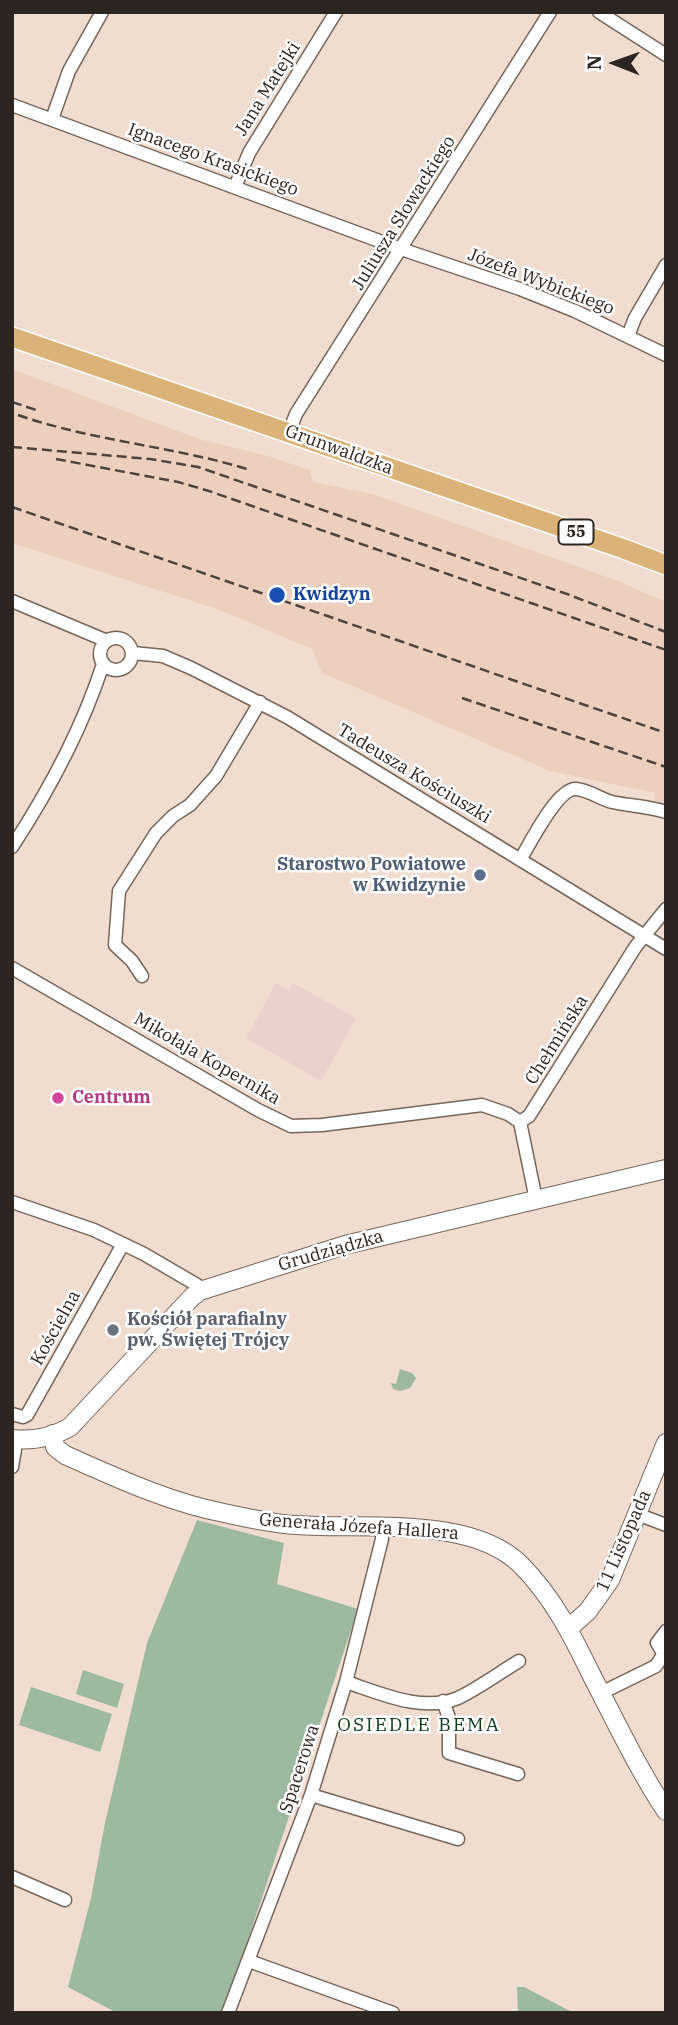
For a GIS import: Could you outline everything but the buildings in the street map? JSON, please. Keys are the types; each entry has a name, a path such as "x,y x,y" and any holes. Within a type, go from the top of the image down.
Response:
{"main road":[{"name":"Grunwaldzka","path":"12,337 666,565"}],"street":[{"path":"52,120 69,71 102,12"},
{"name":"Jana Matejki","path":"235,187 249,153 336,12"},
{"name":"Juliusza Słowackiego","path":"289,432 296,414 550,12"},
{"path":"599,12 666,55"},
{"name":"Ignacego Krasickiego","path":"12,105 401,250"},
{"name":"Józefa Wybickiego","path":"401,250 520,289 666,355"},
{"path":"628,336 635,318 666,265"},
{"path":"12,601 75,628 106,657 128,666 133,653"},
{"name":"Tadeusza Kościuszki","path":"106,657 120,638 131,646 133,653 163,656 260,702 666,949"},
{"path":"12,847 55,776 91,701 106,657"},
{"path":"142,976 115,944 119,891 156,833 173,816 190,805 216,776 260,702"},
{"path":"520,860 551,808 563,793 572,789 608,801 666,811"},
{"name":"Chełmińska","path":"520,1122 529,1116 636,946 666,909"},
{"name":"Mikołaja Kopernika","path":"12,968 258,1110 291,1126 322,1125 482,1105 508,1114 520,1122"},
{"path":"520,1122 536,1200"},
{"name":"Grudziądzka","path":"53,1434 70,1427 191,1297 200,1291 345,1245 666,1169"},
{"path":"12,1202 83,1226 123,1244 197,1285 200,1291"},
{"name":"Kościelna","path":"12,1414 23,1417 27,1415 123,1244"},
{"path":"12,1467 13,1440 41,1438 53,1434"},
{"name":"Generała Józefa Hallera","path":"53,1434 55,1447 65,1455 165,1498 193,1507 295,1525 446,1530 484,1541 506,1553 520,1563 539,1584 568,1629 663,1802"},
{"name":"11 Listopada","path":"568,1629 600,1597 610,1580 666,1443"},
{"path":"637,1514 666,1525"},
{"name":"Spacerowa","path":"228,2013 311,1795 346,1682 382,1539 382,1528"},
{"path":"601,1693 661,1669 664,1652 657,1643 666,1631"},
{"path":"346,1682 407,1701 430,1704 457,1698 519,1661"},
{"path":"443,1701 449,1718 449,1753 518,1774"},
{"path":"311,1795 458,1839"},
{"path":"12,1877 65,1900"},
{"path":"249,1961 393,2013"}],"shaded area":[{"path":"12,369 199,439 268,456 310,470 313,482 373,494 618,581 666,602 666,804 655,801 655,793 550,771 322,673 312,649 217,609 12,543"},
{"path":"276,983 289,990 293,983 356,1018 321,1081 246,1038"}],"green space":[{"path":"400,1369 412,1373 416,1378 410,1388 400,1391 393,1389 391,1383 396,1384"},
{"path":"197,1520 284,1543 277,1584 358,1609 236,1976 221,2013 117,2013 68,1987 91,1898 105,1823 147,1643"},
{"path":"83,1670 124,1684 117,1708 76,1694"},
{"path":"31,1687 112,1714 100,1752 19,1725"},
{"path":"517,1987 524,1987 574,2013 518,2013"}],"railway":[{"path":"12,402 39,411"},
{"path":"18,415 74,431 247,469"},
{"path":"12,447 150,459 198,467 567,594 666,632"},
{"path":"56,459 178,482 209,491 666,650"},
{"path":"12,507 666,733"},
{"path":"462,698 666,767"}],"place":[{"name":"Kwidzyn","path":"277,595"},
{"name":"Starostwo Powiatowe w Kwidzynie","path":"480,875"},
{"name":"Centrum","path":"58,1098"},
{"name":"Kościół parafialny pw. Świętej Trójcy","path":"113,1330"}],"district":[{"name":"OSIEDLE BEMA","path":"419,1726"}]}
